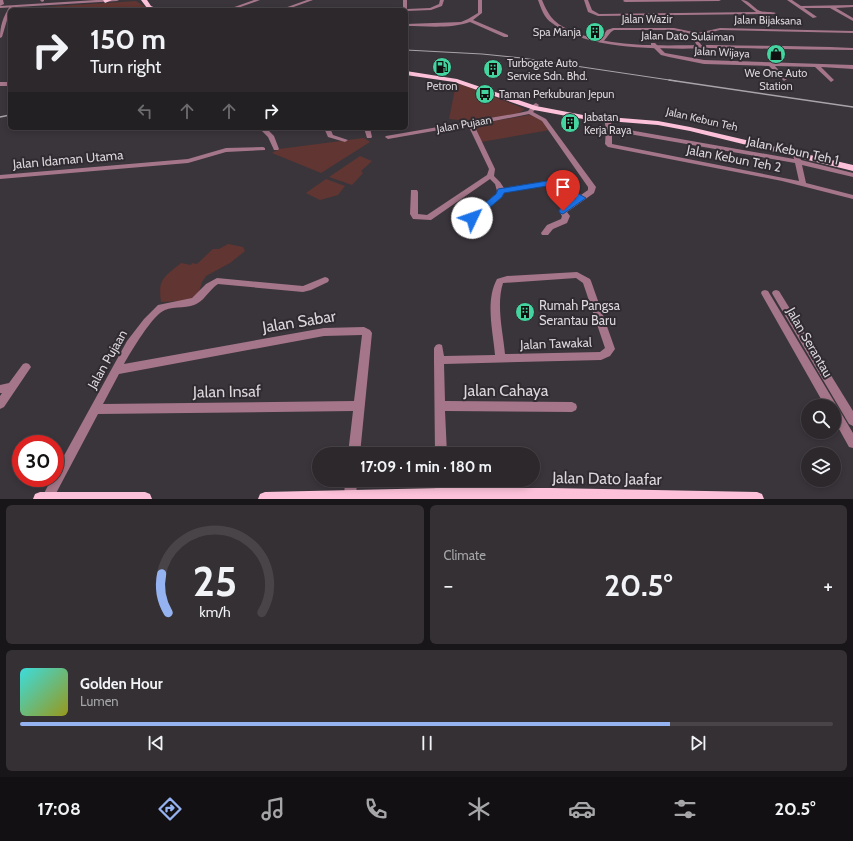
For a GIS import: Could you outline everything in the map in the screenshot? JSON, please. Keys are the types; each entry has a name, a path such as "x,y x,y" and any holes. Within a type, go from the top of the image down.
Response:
{"main road":[{"path":"144,0 152,8"},
{"name":"Jalan Kebun Teh","path":"408,72 455,80 534,108 583,117 658,123 690,129 796,156 853,168"},
{"name":"Jalan Kebun Teh","path":"534,108 597,116 660,120 678,123 796,156 853,165"},
{"name":"Jalan Dato Jaafar","path":"265,499 441,495 468,497 757,499"},
{"path":"40,499 145,499"}],"street":[{"path":"1,0 2,4 0,6 11,7 80,1 117,0"},
{"path":"234,8 258,0"},
{"path":"290,8 311,0"},
{"path":"408,10 436,8 441,5 442,0"},
{"path":"408,25 449,24 470,20 480,13 480,0"},
{"name":"Jalan Dato Sulaiman","path":"540,0 545,13 554,23 578,34 602,40 653,45 853,48"},
{"name":"Jalan Dato Sulaiman","path":"544,0 549,14 559,23 572,30 602,40"},
{"path":"586,0 590,11 598,15 774,13"},
{"path":"624,1 719,0"},
{"path":"743,0 760,13"},
{"path":"789,0 815,17"},
{"path":"624,1 634,15"},
{"path":"231,8 247,4"},
{"path":"800,7 853,6"},
{"path":"832,7 853,19"},
{"path":"0,37 4,21 8,13"},
{"path":"470,20 506,36"},
{"name":"Jalan Wazir","path":"602,40 608,30 613,29 674,29 698,34"},
{"name":"Jalan Bijaksana","path":"698,34 725,29 853,32"},
{"path":"698,34 695,39 699,45"},
{"name":"Jalan Wijaya","path":"653,45 664,54 690,60 853,67"},
{"path":"770,64 784,80"},
{"path":"817,66 831,80"},
{"path":"534,108 592,187 591,191 563,211 566,216 564,221 550,227 545,233"},
{"name":"Jalan Pujaan","path":"388,137 470,123 534,108"},
{"path":"607,120 610,129"},
{"path":"414,192 414,214 416,217 428,218 490,176 492,169 470,123"},
{"name":"Jalan Kebun Teh 1","path":"610,129 796,156 853,175"},
{"name":"Jalan Kebun Teh 2","path":"610,129 608,139 609,145 803,184 853,197"},
{"path":"263,130 271,136 276,149"},
{"path":"328,130 330,136 345,140"},
{"path":"367,130 369,137"},
{"name":"Jalan Idaman Utama","path":"0,177 194,160 234,148 263,149"},
{"path":"796,156 803,184"},
{"path":"490,176 498,183 501,191"},
{"path":"476,232 472,231 472,218 499,195 501,191 547,183 556,185 582,198"},
{"name":"Jalan Tawakal","path":"439,360 601,356 607,353 610,349 587,281 577,275 507,279 500,281 497,286 496,311 500,358"},
{"name":"Jalan Pujaan","path":"47,499 134,338 161,307 196,301 212,283 223,281 303,289 325,280"},
{"name":"Jalan Serantau","path":"765,293 827,399"},
{"name":"Jalan Serantau","path":"776,293 853,421"},
{"name":"Jalan Sabar","path":"116,370 324,332 364,331 367,334 355,447"},
{"path":"439,348 441,447"},
{"path":"0,404 26,367"},
{"path":"0,389 12,387"},
{"name":"Jalan Insaf","path":"95,409 360,406"},
{"name":"Jalan Cahaya","path":"440,406 572,407"},
{"path":"841,422 853,443"},
{"path":"350,498 351,487"},
{"path":"441,487 441,495"}],"shaded area":[{"path":"136,1 147,8 30,8"},
{"path":"456,84 464,85 525,109 517,114 469,121 449,119"},
{"path":"529,115 539,117 550,130 481,142 472,125"},
{"path":"364,138 370,142 321,173 272,153 279,149"},
{"path":"360,156 372,161 361,171 363,173 352,185 329,177"},
{"path":"326,179 345,186 338,195 320,200 306,193"},
{"path":"228,244 243,247 245,251 230,263 206,276 202,282 197,298 182,301 161,302 161,284 170,272 181,263 191,265 192,263 197,264 213,249 219,249"}],"railway":[{"path":"408,50 482,54 522,58 676,81"},
{"path":"669,80 853,107"},
{"path":"0,117 8,115"}],"place":[{"name":"Spa Manja","path":"595,32"},
{"name":"We One Auto Station","path":"776,54"},
{"name":"Petron","path":"442,67"},
{"name":"Turbogate Auto Service Sdn. Bhd.","path":"493,69"},
{"name":"Taman Perkuburan Jepun","path":"485,94"},
{"name":"Jabatan Kerja Raya","path":"570,123"},
{"name":"Rumah Pangsa Serantau Baru","path":"525,312"}],"route":[{"path":"472,218 476,213 499,195 501,191 547,183 568,190 582,198 563,211"}]}
